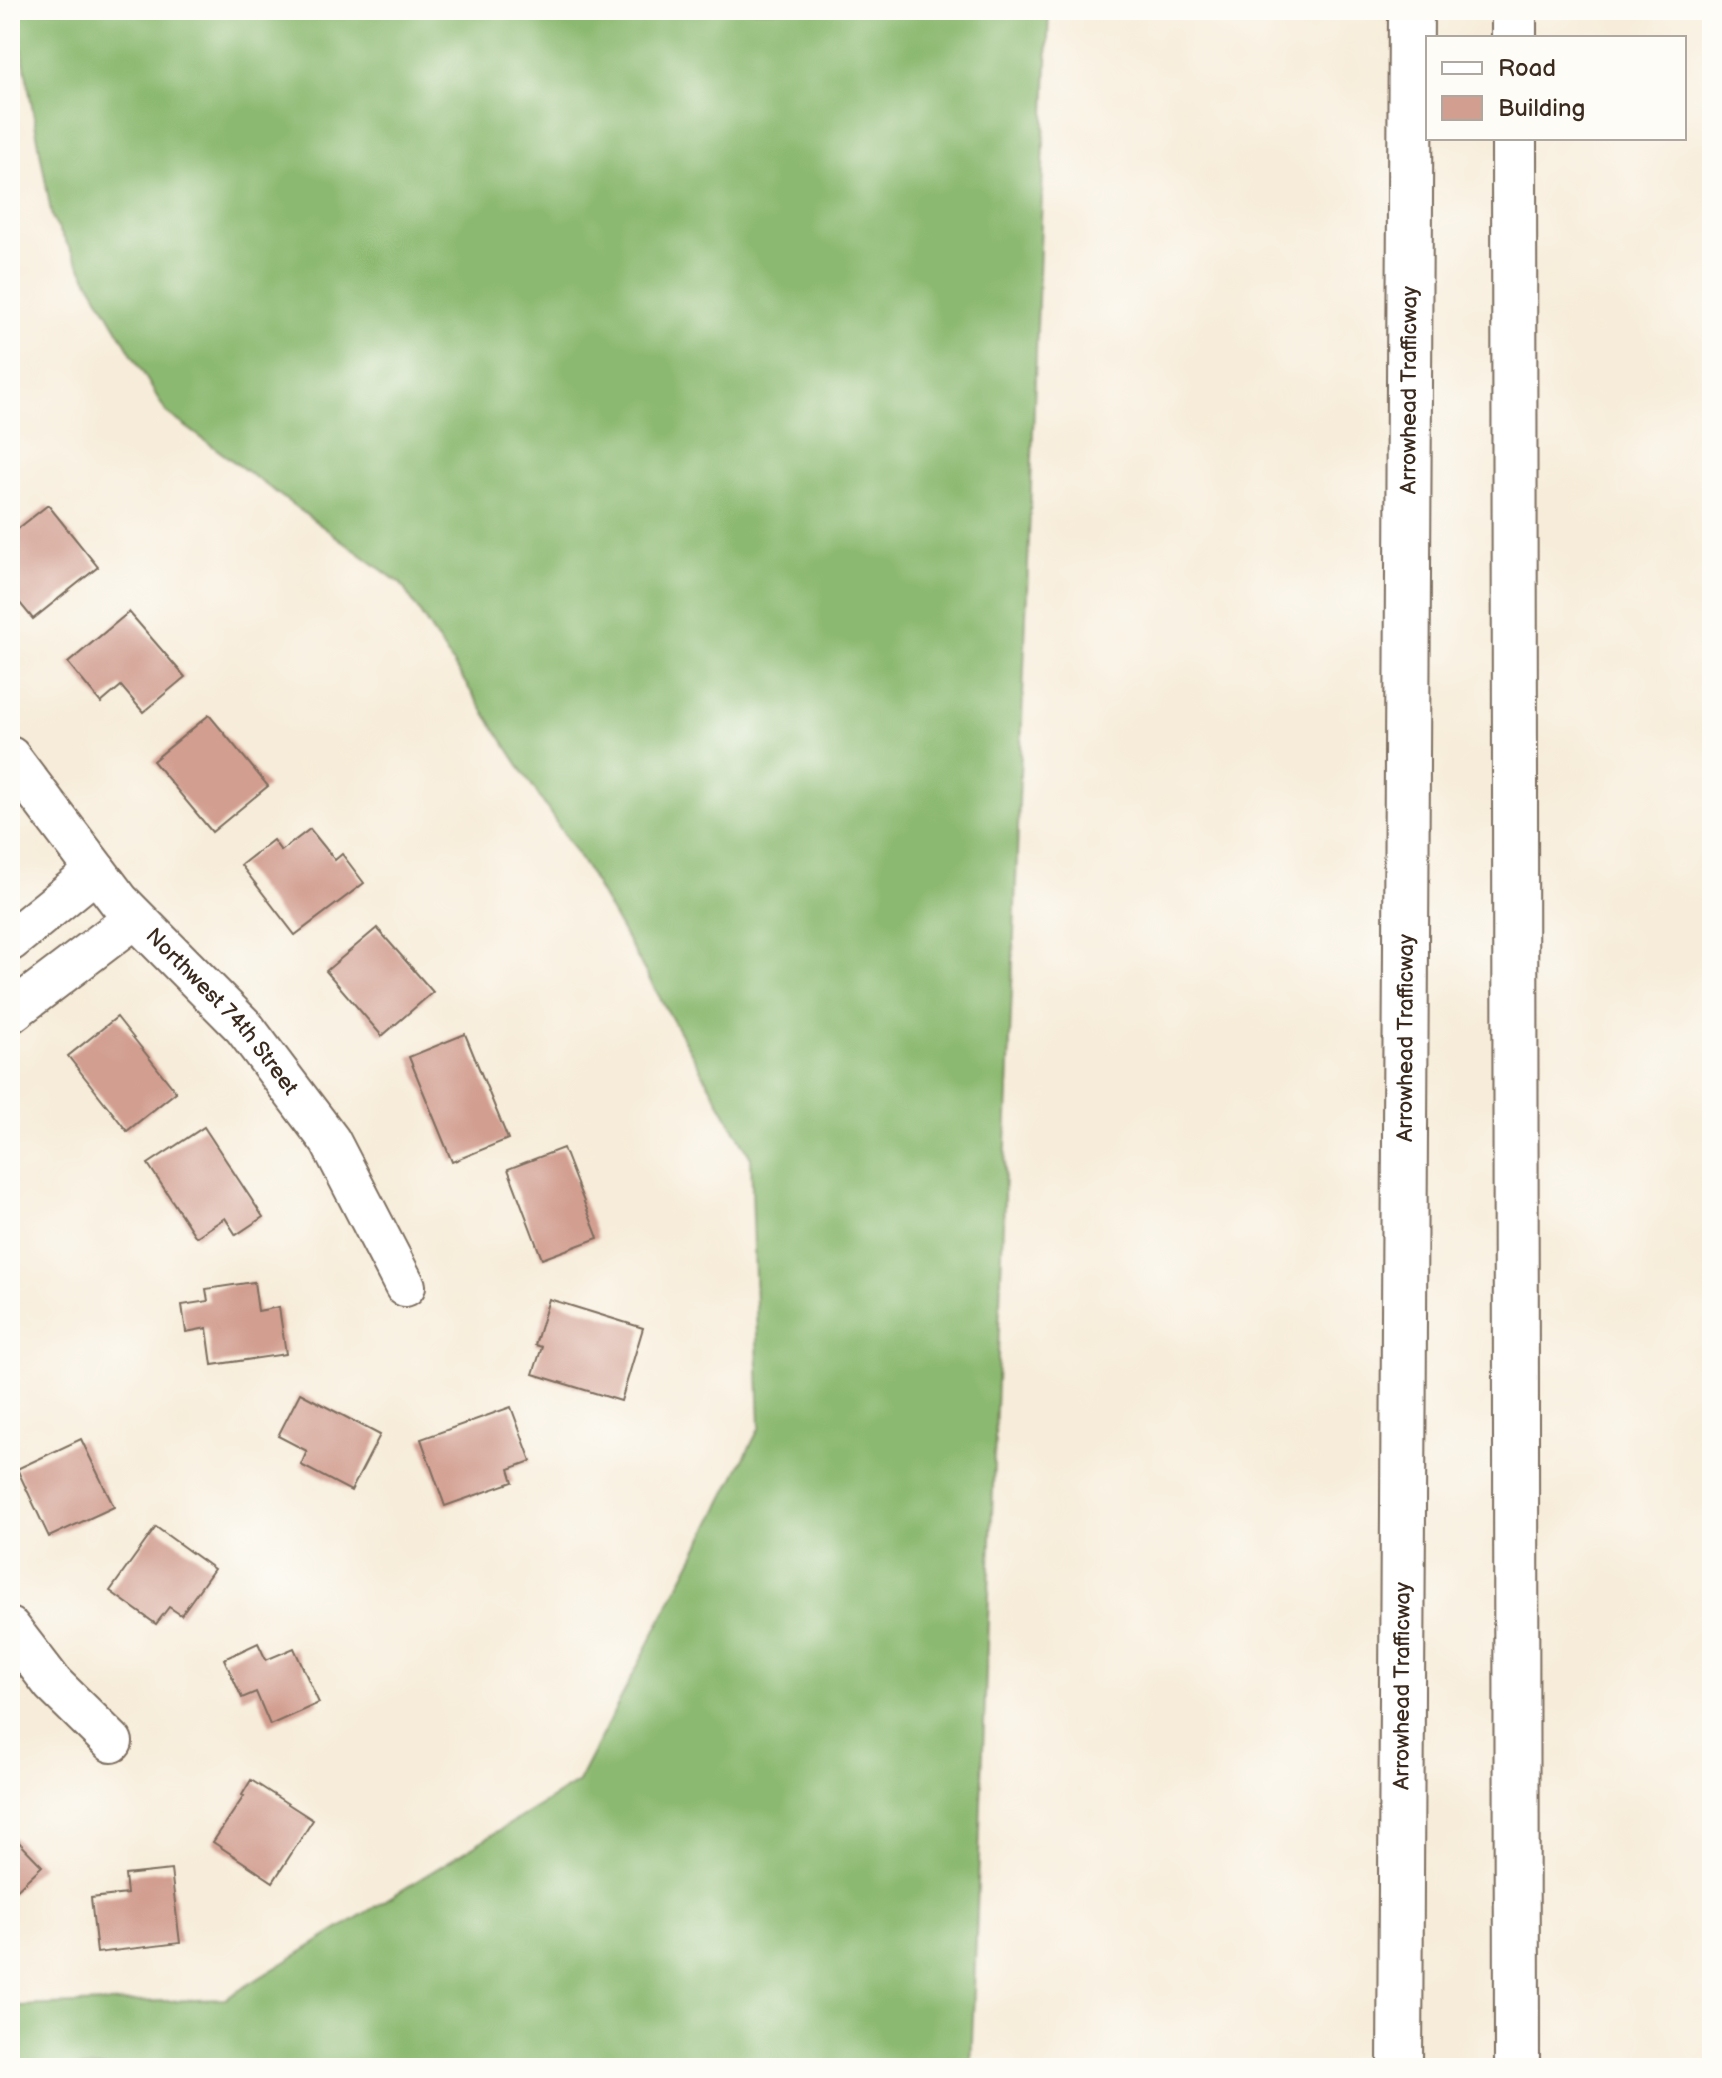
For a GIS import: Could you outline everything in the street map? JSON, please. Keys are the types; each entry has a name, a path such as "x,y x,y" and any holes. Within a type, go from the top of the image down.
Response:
{"highway":[{"name":"Arrowhead Trafficway","path":"1400,2068 1411,10"},
{"path":"1514,10 1514,36"},
{"path":"1514,140 1517,2068"}],"street":[{"name":"Northwest 74th Street","path":"10,757 119,901 244,1027 330,1141 405,1286"},
{"path":"10,941 96,871"},
{"path":"10,1013 135,918"},
{"path":"10,1628 53,1684 112,1742"}],"green space":[{"path":"10,10 1049,10 971,2068 10,2068 10,2000 19,2006 225,1999 578,1782 760,1427 751,1158 589,873 401,584 166,412 52,218 22,50 10,38"}],"building":[{"path":"48,505 98,567 33,619 10,591 10,535"},
{"path":"129,612 185,677 143,712 121,686 101,703 68,663"},
{"path":"209,715 268,786 212,832 153,761"},
{"path":"310,829 335,860 342,854 364,883 295,935 241,865 273,840 281,851"},
{"path":"377,928 433,992 382,1036 326,971"},
{"path":"117,1017 176,1092 127,1131 68,1056"},
{"path":"465,1034 508,1139 452,1162 409,1057"},
{"path":"204,1127 263,1217 236,1235 225,1218 196,1237 148,1164"},
{"path":"563,1148 598,1238 542,1259 508,1169"},
{"path":"254,1282 258,1311 279,1307 286,1354 212,1365 207,1328 186,1332 182,1305 208,1301 206,1289"},
{"path":"549,1299 643,1328 621,1401 533,1374 542,1347 535,1345"},
{"path":"300,1393 380,1435 351,1491 301,1465 307,1451 278,1436"},
{"path":"511,1407 531,1461 509,1469 513,1482 445,1506 421,1439"},
{"path":"81,1439 114,1507 49,1537 17,1469"},
{"path":"156,1527 214,1569 181,1615 169,1607 156,1624 110,1591"},
{"path":"258,1643 266,1660 294,1648 319,1703 270,1725 256,1692 242,1698 224,1659"},
{"path":"251,1780 313,1820 273,1882 213,1842"},
{"path":"10,1833 42,1866 10,1896"},
{"path":"171,1870 180,1943 97,1953 91,1898 127,1894 125,1875"}]}
